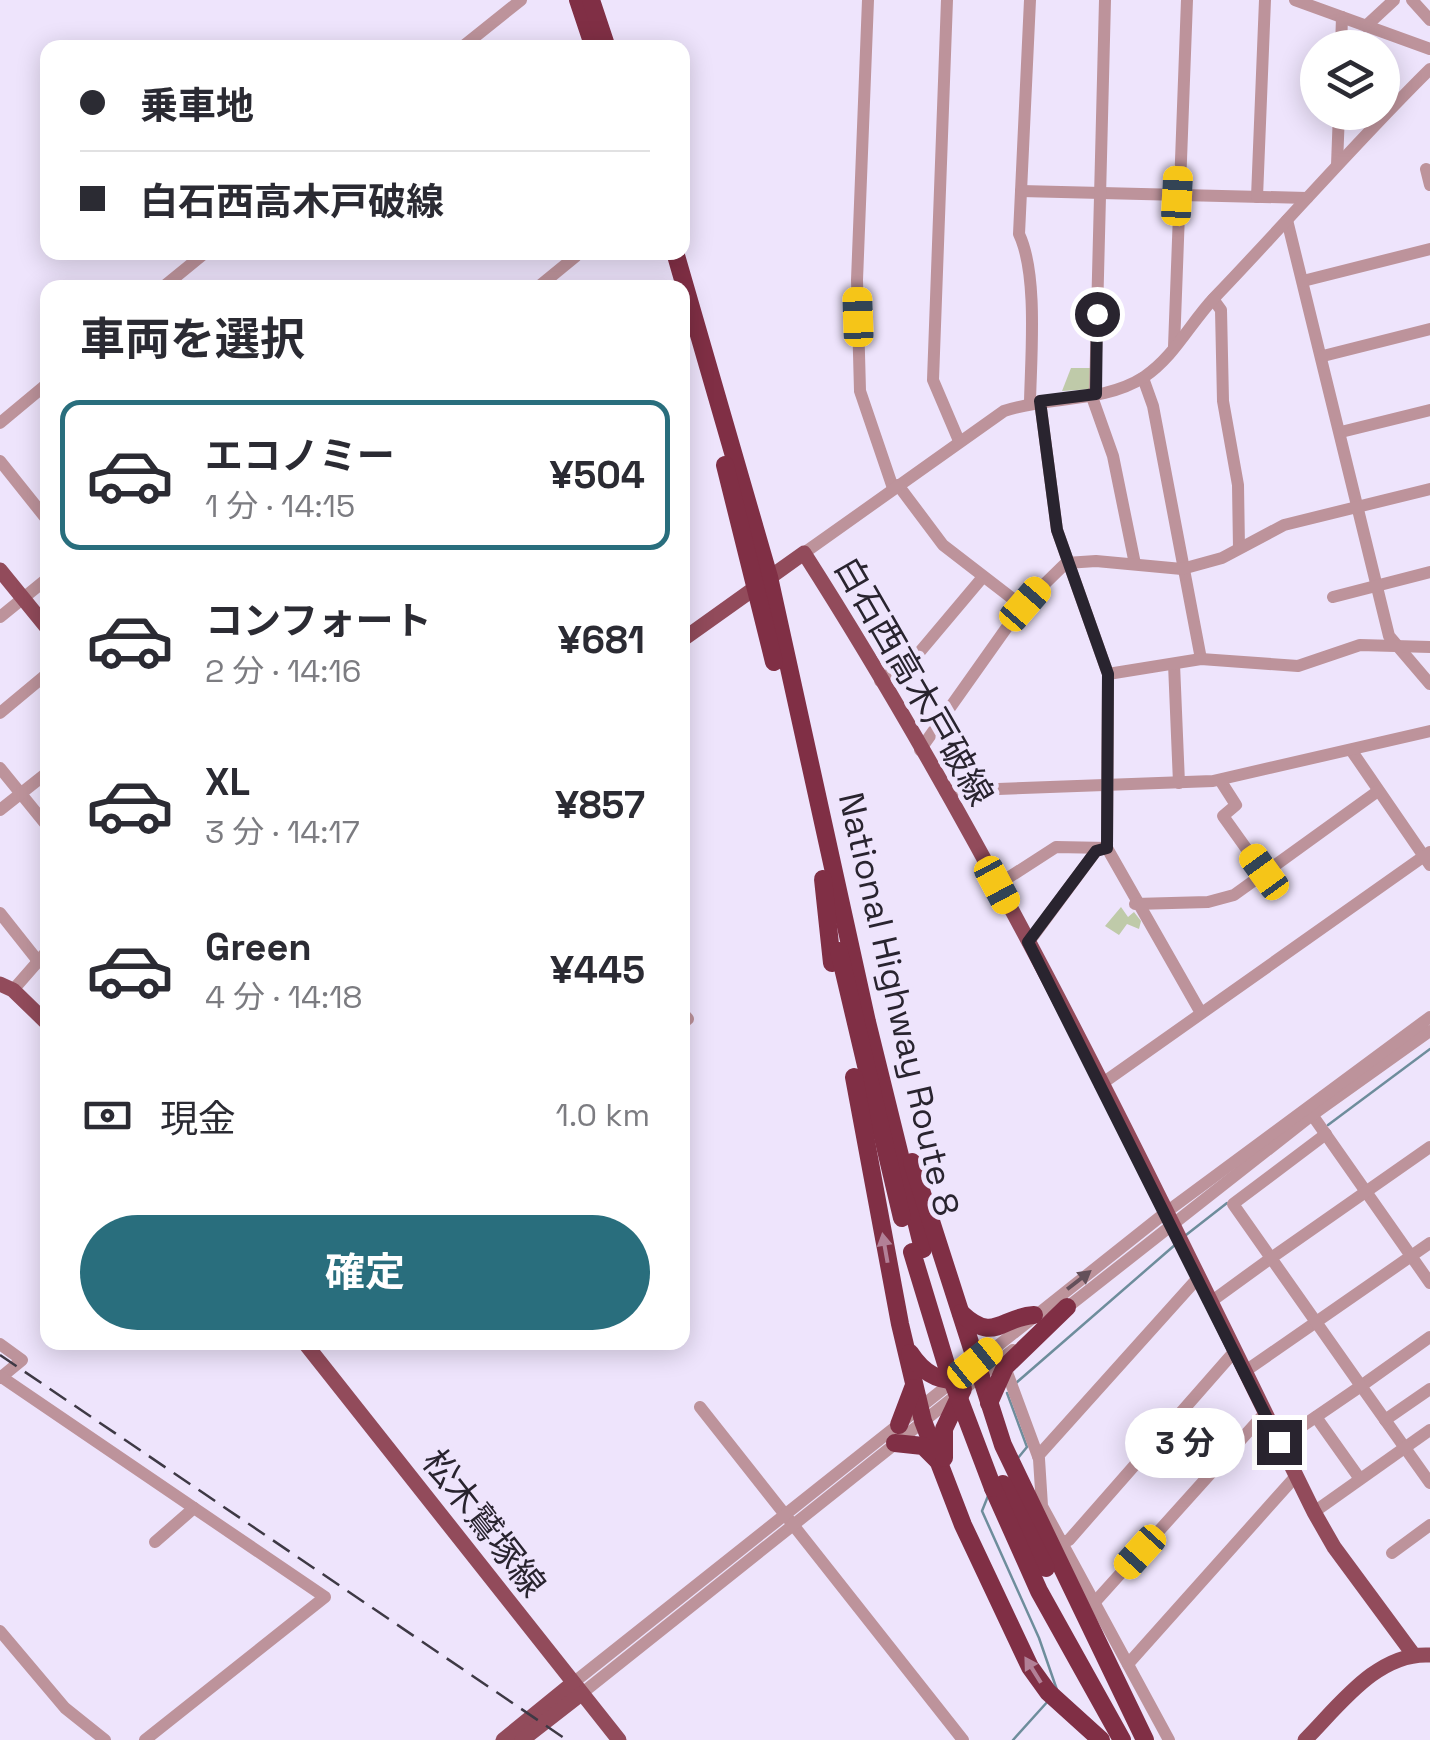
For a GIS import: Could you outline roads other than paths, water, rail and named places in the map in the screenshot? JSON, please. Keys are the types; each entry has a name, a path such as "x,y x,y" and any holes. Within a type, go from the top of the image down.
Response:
{"highway":[{"path":"578,0 591,40"},
{"path":"590,0 604,40"},
{"name":"National Highway Route 8","path":"690,309 762,582 842,912 918,1250"},
{"name":"National Highway Route 8","path":"690,342 762,582 864,1070 918,1250 998,1486 1039,1591 1122,1740"},
{"path":"823,879 833,972 904,1344 922,1414 963,1525 1030,1668 1048,1692 1101,1740"},
{"path":"842,912 864,964 912,1163 960,1313 967,1377 944,1429 945,1474"},
{"path":"989,1403 1005,1367 1067,1307"},
{"path":"960,1313 983,1328 995,1329 1034,1315"},
{"path":"904,1344 926,1373 967,1377 989,1403 1049,1547 1143,1740"},
{"path":"913,1381 913,1394 897,1434 923,1446 945,1474"},
{"name":"National Highway Route 8","path":"998,1486 1108,1690 1143,1740"}],"main road":[{"name":"白石西高木戸破線","path":"690,634 796,558 880,682 1028,942 1314,1512 1334,1547 1413,1654"},
{"path":"0,570 40,619"},
{"path":"7,987 40,1017"},
{"name":"松木鷲塚線","path":"310,1350 619,1740"},
{"path":"1305,1740 1371,1675 1413,1654 1430,1655"},
{"path":"504,1740 577,1689"},
{"path":"522,1740 577,1689"}],"street":[{"path":"470,40 520,0"},
{"path":"868,0 856,280 860,391 895,486 943,545 1022,606"},
{"path":"947,0 933,380 959,440"},
{"path":"1028,942 1102,850 1109,785 1108,674 1066,564 1035,401 1028,254 1019,234 1030,0"},
{"path":"1105,0 1093,394 1112,456 1135,564"},
{"path":"1174,350 1187,0"},
{"path":"1256,197 1265,0"},
{"path":"1295,0 1430,49"},
{"path":"1366,26 1394,0"},
{"path":"1412,0 1430,20"},
{"path":"1342,18 1342,30"},
{"path":"796,558 1004,410 1035,401 1093,394 1142,378 1174,350 1213,299 1306,198 1423,85 1430,68"},
{"path":"1338,166 1339,130"},
{"path":"1426,169 1430,185"},
{"path":"1021,191 1306,198"},
{"path":"1287,220 1395,645 1430,684"},
{"path":"1303,280 1430,249"},
{"path":"172,280 196,260"},
{"path":"546,280 571,260"},
{"path":"1213,299 1221,310 1223,401 1238,485 1239,548"},
{"path":"1323,356 1430,330"},
{"path":"1142,378 1153,406 1201,658"},
{"path":"0,423 40,390"},
{"path":"1340,432 1430,410"},
{"path":"0,461 40,510"},
{"path":"920,750 1022,606 1066,564 1182,569 1239,548 1284,525 1430,488"},
{"path":"1333,597 1430,572"},
{"path":"880,682 918,654 982,578"},
{"path":"0,617 40,584"},
{"path":"1108,674 1201,658 1298,666 1360,645 1430,647"},
{"path":"1174,664 1179,783"},
{"path":"0,712 40,680"},
{"path":"945,791 1220,780 1430,730"},
{"path":"1100,1085 1428,858 1351,750"},
{"path":"0,768 40,817"},
{"path":"0,810 40,778"},
{"path":"1220,780 1236,805 1223,816 1264,872"},
{"path":"1135,904 1208,902 1234,895 1378,791"},
{"path":"997,885 1056,848 1102,850"},
{"path":"1102,850 1201,1013"},
{"path":"0,913 40,953"},
{"path":"7,987 40,959"},
{"path":"577,1689 922,1414 1034,1315 1429,1023"},
{"path":"1309,1110 1430,1282"},
{"path":"1326,1134 1233,1204 1430,1483"},
{"path":"1216,1298 1430,1147"},
{"path":"967,1377 1067,1307 1168,1219"},
{"path":"1244,1372 1430,1243"},
{"path":"1038,1456 1197,1279"},
{"path":"1279,1442 1430,1336"},
{"path":"0,1344 22,1360 0,1377 325,1597 145,1740"},
{"path":"1060,1543 1068,1540 1234,1352"},
{"path":"1005,1367 1038,1456 1042,1506 1169,1740"},
{"path":"1385,1420 1430,1389"},
{"path":"700,1407 963,1740"},
{"path":"1094,1603 1265,1414"},
{"path":"1316,1417 1360,1479"},
{"path":"1314,1512 1430,1430"},
{"path":"1128,1664 1296,1476"},
{"path":"155,1542 194,1508"},
{"path":"1392,1553 1430,1525"},
{"path":"0,1631 65,1708 105,1740"}],"waterway":[{"path":"1328,1125 1430,1049"},
{"path":"1186,1235 1227,1203"},
{"path":"1016,1383 1176,1244"},
{"path":"1007,1393 1027,1447 1018,1458"},
{"path":"988,1496 982,1511 1039,1638 1057,1690"},
{"path":"1013,1740 1049,1700"}],"railway":[{"path":"0,1355 567,1740"}]}
